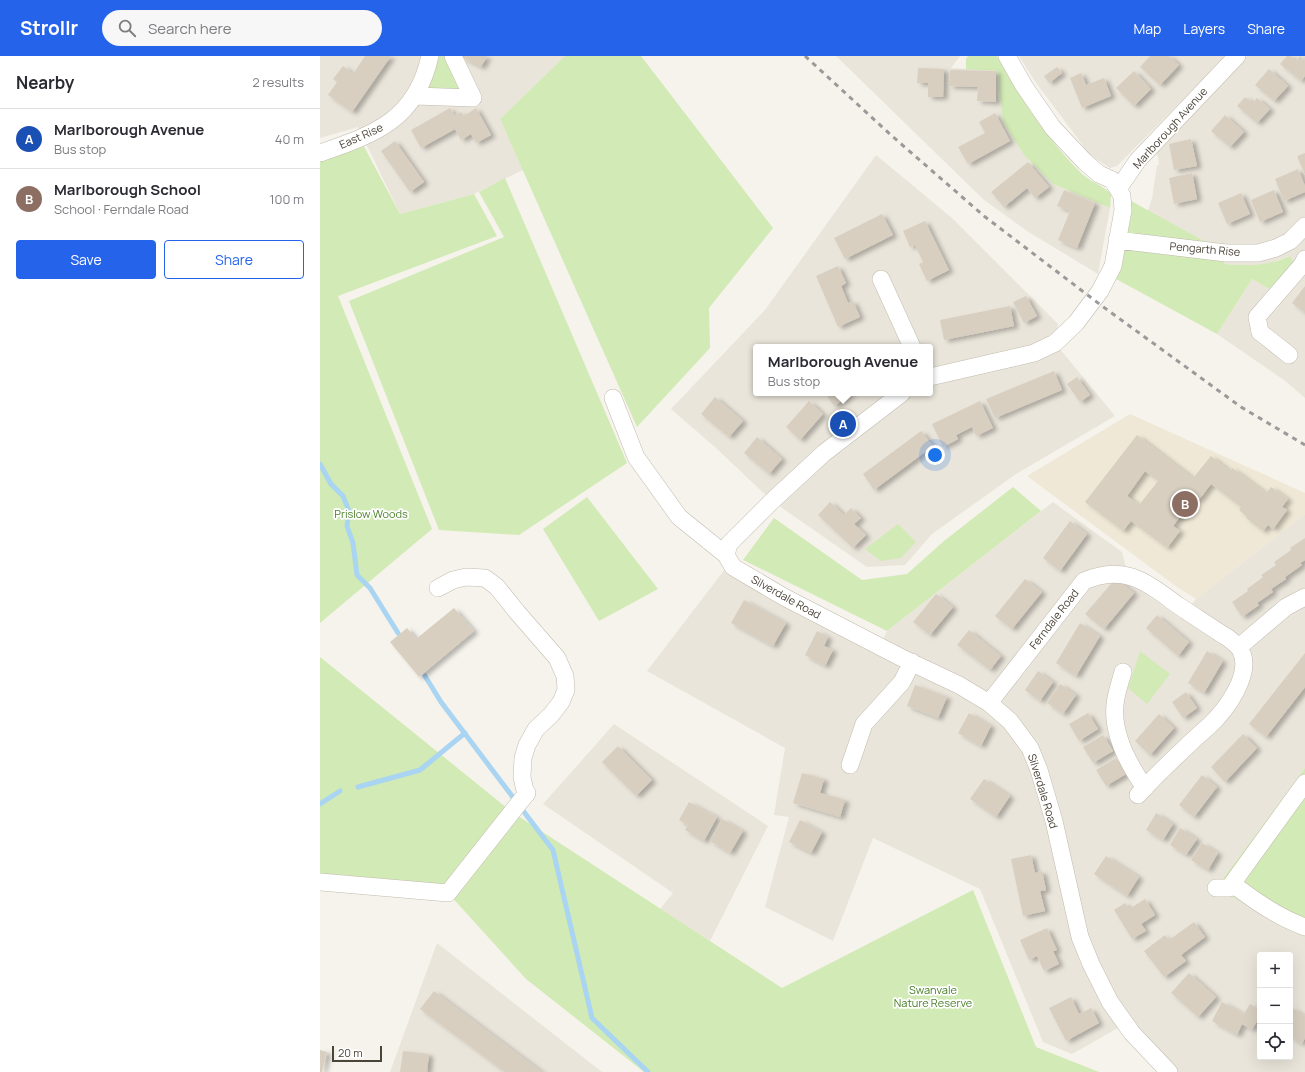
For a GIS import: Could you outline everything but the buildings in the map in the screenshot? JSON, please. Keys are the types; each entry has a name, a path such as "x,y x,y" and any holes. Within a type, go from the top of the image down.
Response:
{"street":[{"name":"East Rise","path":"320,153 360,139 387,125 415,96 423,80 430,56"},
{"path":"415,96 473,98 453,56"},
{"path":"933,376 1034,354 1055,343 1076,323 1100,292 1113,266 1123,210 1122,196 1112,180 1099,174 1085,162 1053,128 1024,86 1007,56"},
{"name":"Marlborough Avenue","path":"1118,189 1138,160 1237,56"},
{"name":"Pengarth Rise","path":"1118,240 1226,253 1258,252 1276,248 1290,241 1305,226"},
{"path":"1289,355 1260,332 1257,317 1302,265 1305,257 1293,248 1290,241"},
{"path":"881,279 911,344"},
{"path":"726,555 730,544 772,501 818,458 898,396"},
{"name":"Silverdale Road","path":"613,398 636,458 678,517 726,555 733,567 784,597 959,685 989,703 1010,721 1030,748 1039,770 1054,821 1080,937 1091,964 1110,1002 1132,1033 1169,1072"},
{"name":"Ferndale Road","path":"989,703 1084,581 1095,576 1111,574 1127,575 1144,581 1228,638 1239,648"},
{"path":"320,882 448,893 527,794 522,776 523,758 527,744 536,729 551,715 561,702 566,690 565,676 557,658 497,587 485,578 466,576 453,580 438,588"},
{"path":"1123,672 1115,706 1118,735 1142,791 1209,726 1231,698 1243,672 1244,658 1239,648 1286,607 1305,597"},
{"path":"850,765 864,724 902,682 912,662"},
{"path":"1216,888 1229,888 1305,784"},
{"path":"1238,888 1262,906 1288,921 1305,927"}],"shaded area":[{"path":"320,56 565,56 500,119 523,170 474,194 400,214 358,127 320,138"},
{"path":"836,56 960,56 951,68 998,71 1003,122 1024,155 1053,184 1110,208 1098,274 1027,231 984,200"},
{"path":"1019,56 1226,56 1117,166 1110,168 1090,155 1034,80"},
{"path":"1247,56 1305,56 1305,398 1284,380 1217,334 1252,279 1273,291 1289,256 1270,263 1252,266 1224,264 1226,253 1148,211 1152,198 1157,165 1159,165 1158,157 1155,151"},
{"path":"876,155 952,218 1058,324 1055,343 1115,416 1016,474 932,534 905,565 867,567 772,501 716,448 671,409 765,310"},
{"path":"1130,414 1305,493 1305,514 1196,599 1177,587 1027,476"},
{"path":"1053,502 1122,552 1130,583 1180,618 1196,599 1305,514 1305,768 1216,888 1305,937 1305,1072 1178,1072 1132,1020 1072,1054 1043,1042 980,889 873,838 833,941 765,907 789,817 774,815 785,748 647,671 725,569 878,651 887,631"},
{"path":"614,724 768,826 710,941 660,909 673,893 543,804"},
{"path":"437,943 602,1072 390,1072"}],"green space":[{"path":"438,56 449,56 466,95 424,93"},
{"path":"565,56 641,56 773,228 709,308 710,348 637,427 500,119"},
{"path":"968,56 997,56 1035,118 1057,147 1081,173 1111,194 1110,208 1053,184 1024,155 1003,122 998,71 966,69 966,59"},
{"name":"Prislow Woods","path":"360,139 400,214 474,194 497,236 338,296 432,529 320,623 320,153"},
{"path":"505,178 627,463 519,535 439,530 349,301 504,237 479,192"},
{"path":"1122,196 1226,253 1224,264 1258,264 1274,262 1290,256 1293,262 1292,267 1273,291 1252,279 1217,334 1108,276"},
{"path":"1013,487 1041,511 887,631 743,560 774,518 862,580 907,574 944,541"},
{"path":"587,497 658,589 599,621 543,529"},
{"path":"898,524 916,542 901,558 881,561 865,549"},
{"path":"1140,651 1170,674 1147,704 1128,688"},
{"name":"Swanvale Nature Reserve","path":"320,657 512,812 782,988 973,890 1036,1047 1099,1072 644,1072 526,979 448,893 320,882"},
{"path":"1305,768 1305,937 1216,888"}],"waterway":[{"path":"320,464 331,484 343,496 349,511 347,526 353,543 357,575 370,588 398,633"},
{"path":"425,676 441,702 515,800"},
{"path":"358,787 420,770 465,733"},
{"path":"320,804 340,791"},
{"path":"521,808 553,850 592,1018 648,1072"}],"railway":[{"path":"805,56 892,136 984,216 1102,306 1241,407 1305,445"}],"place":[{"name":"Marlborough Avenue","path":"843,424"},
{"name":"Marlborough School","path":"1185,504"}]}
